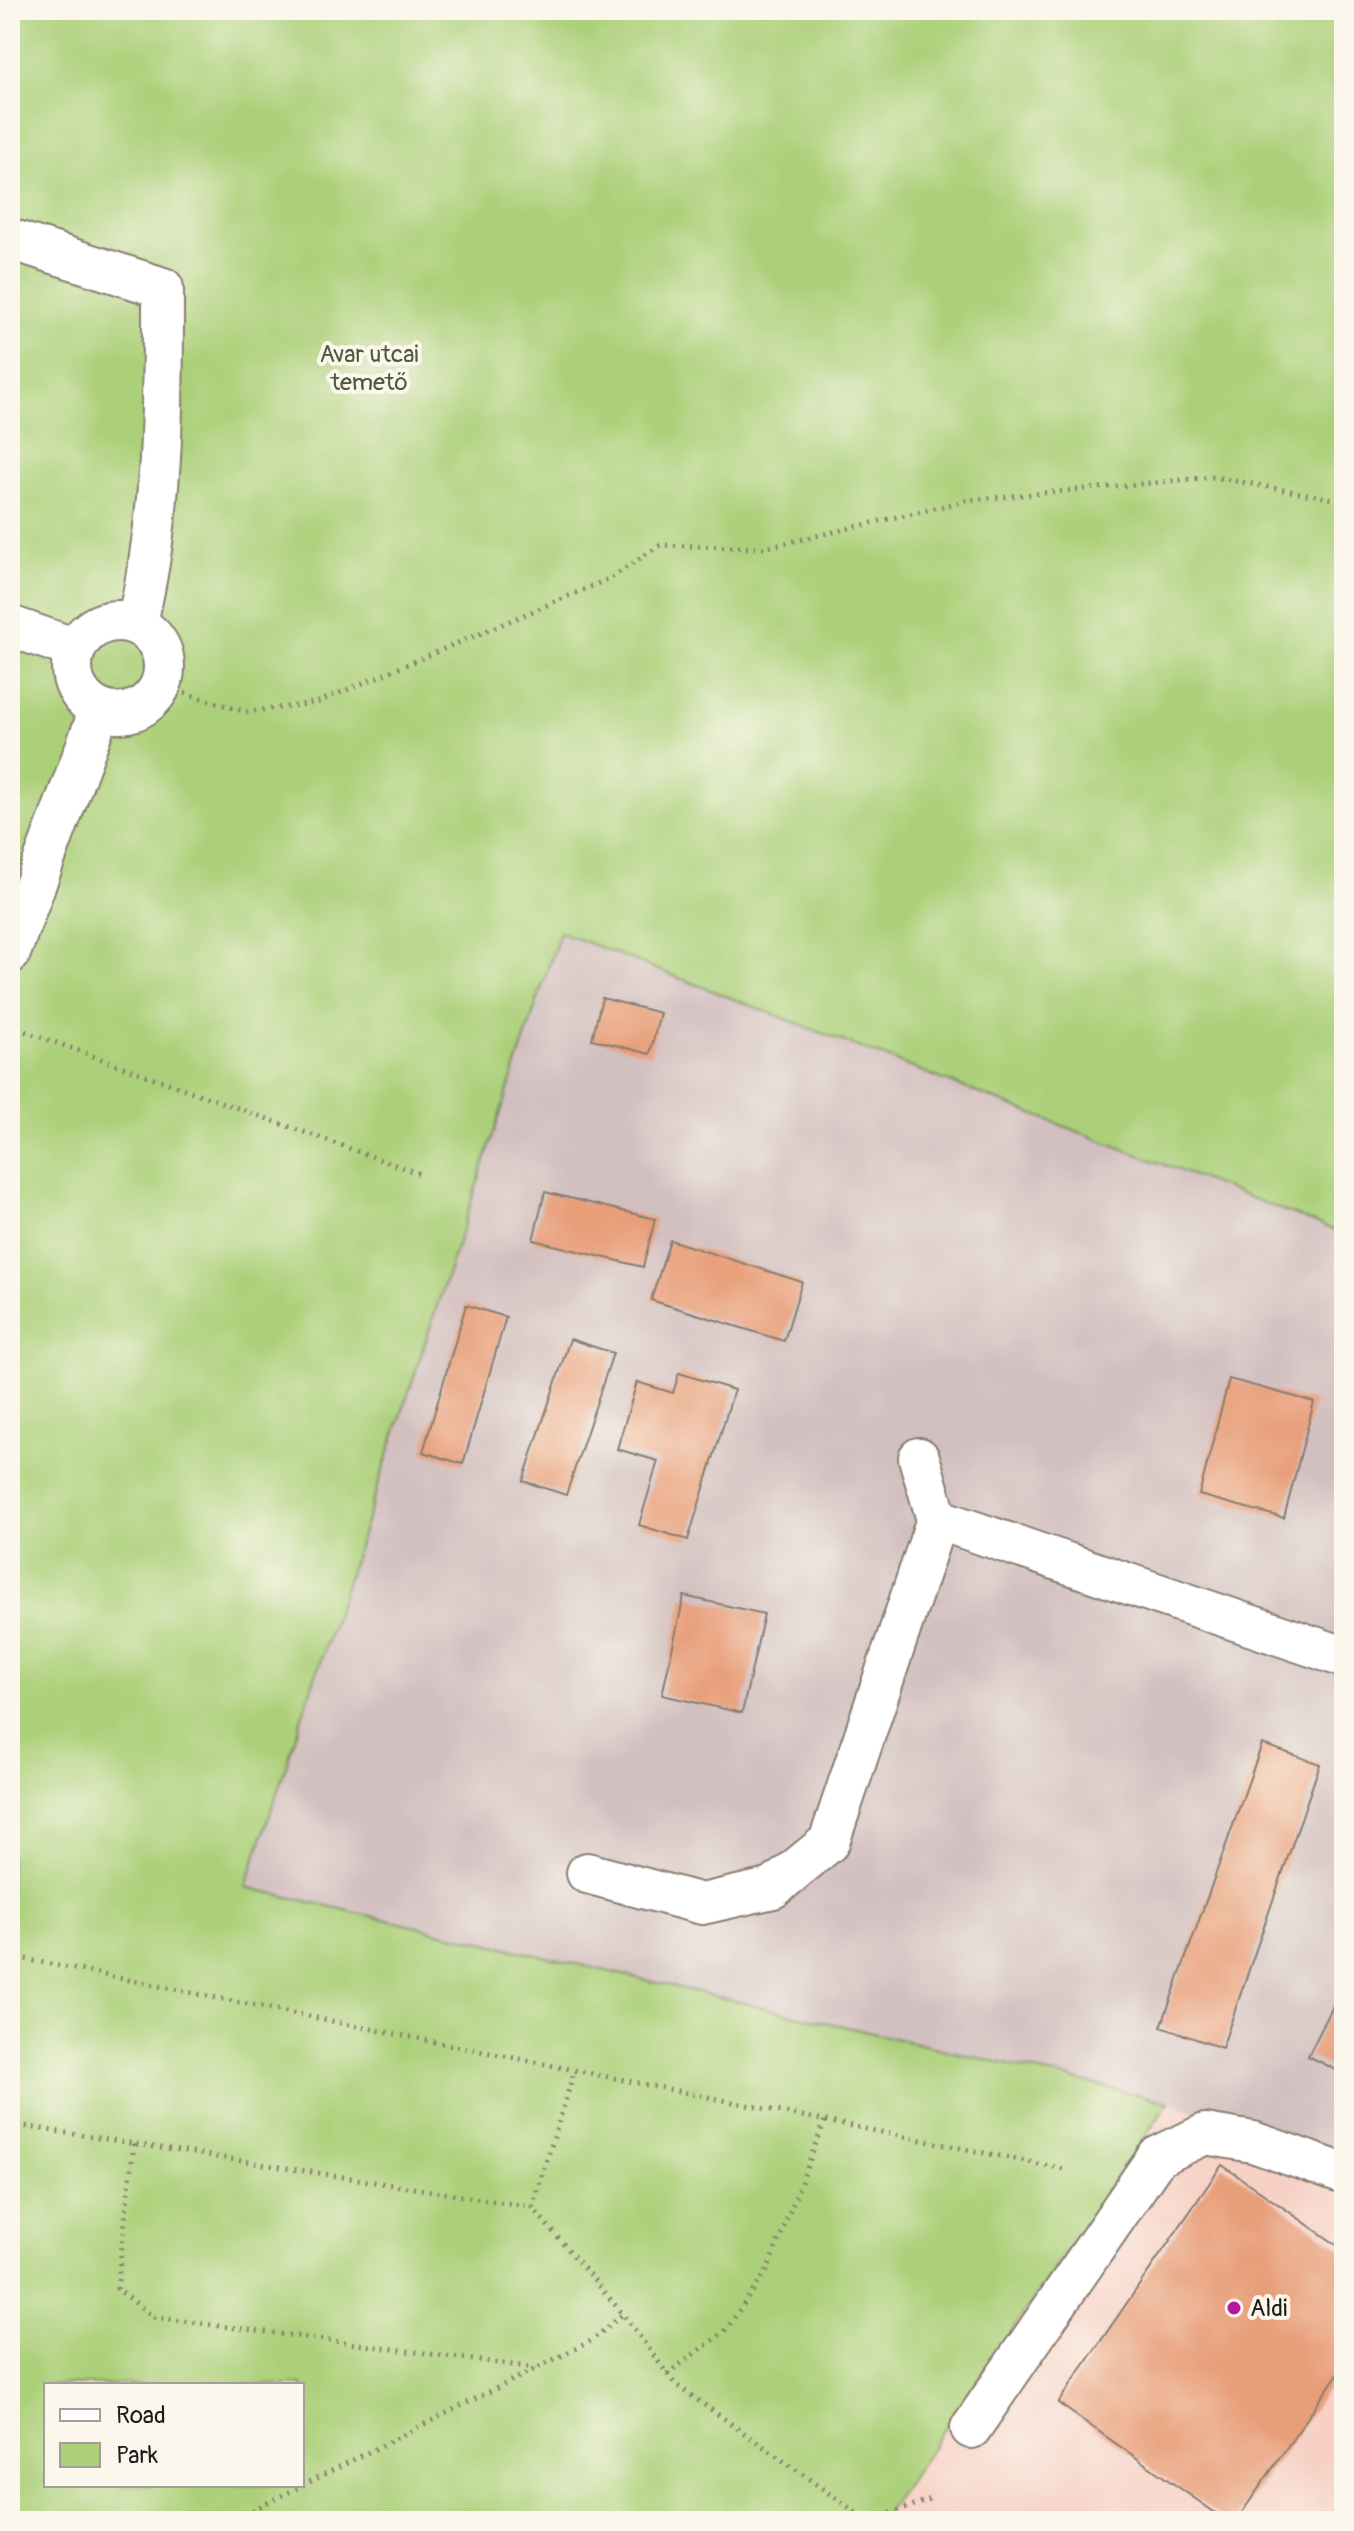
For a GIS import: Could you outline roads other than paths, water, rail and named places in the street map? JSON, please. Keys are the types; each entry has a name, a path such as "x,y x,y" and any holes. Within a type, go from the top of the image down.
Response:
{"lane":[{"path":"10,239 163,288 163,418 150,569 137,622"},
{"path":"100,622 137,622 162,649 162,686 136,712 99,712 73,685 73,648 100,622"},
{"path":"10,626 73,648"},
{"path":"10,953 99,712"},
{"path":"587,1873 702,1904 773,1888 829,1842 937,1519 919,1458"},
{"path":"937,1519 1344,1657"},
{"path":"971,2428 1157,2157 1205,2134 1253,2142 1344,2174"}],"place":[{"name":"Aldi","path":"1234,2308"}],"park label":[{"name":"Avar utcai temető","path":"369,368"}]}
